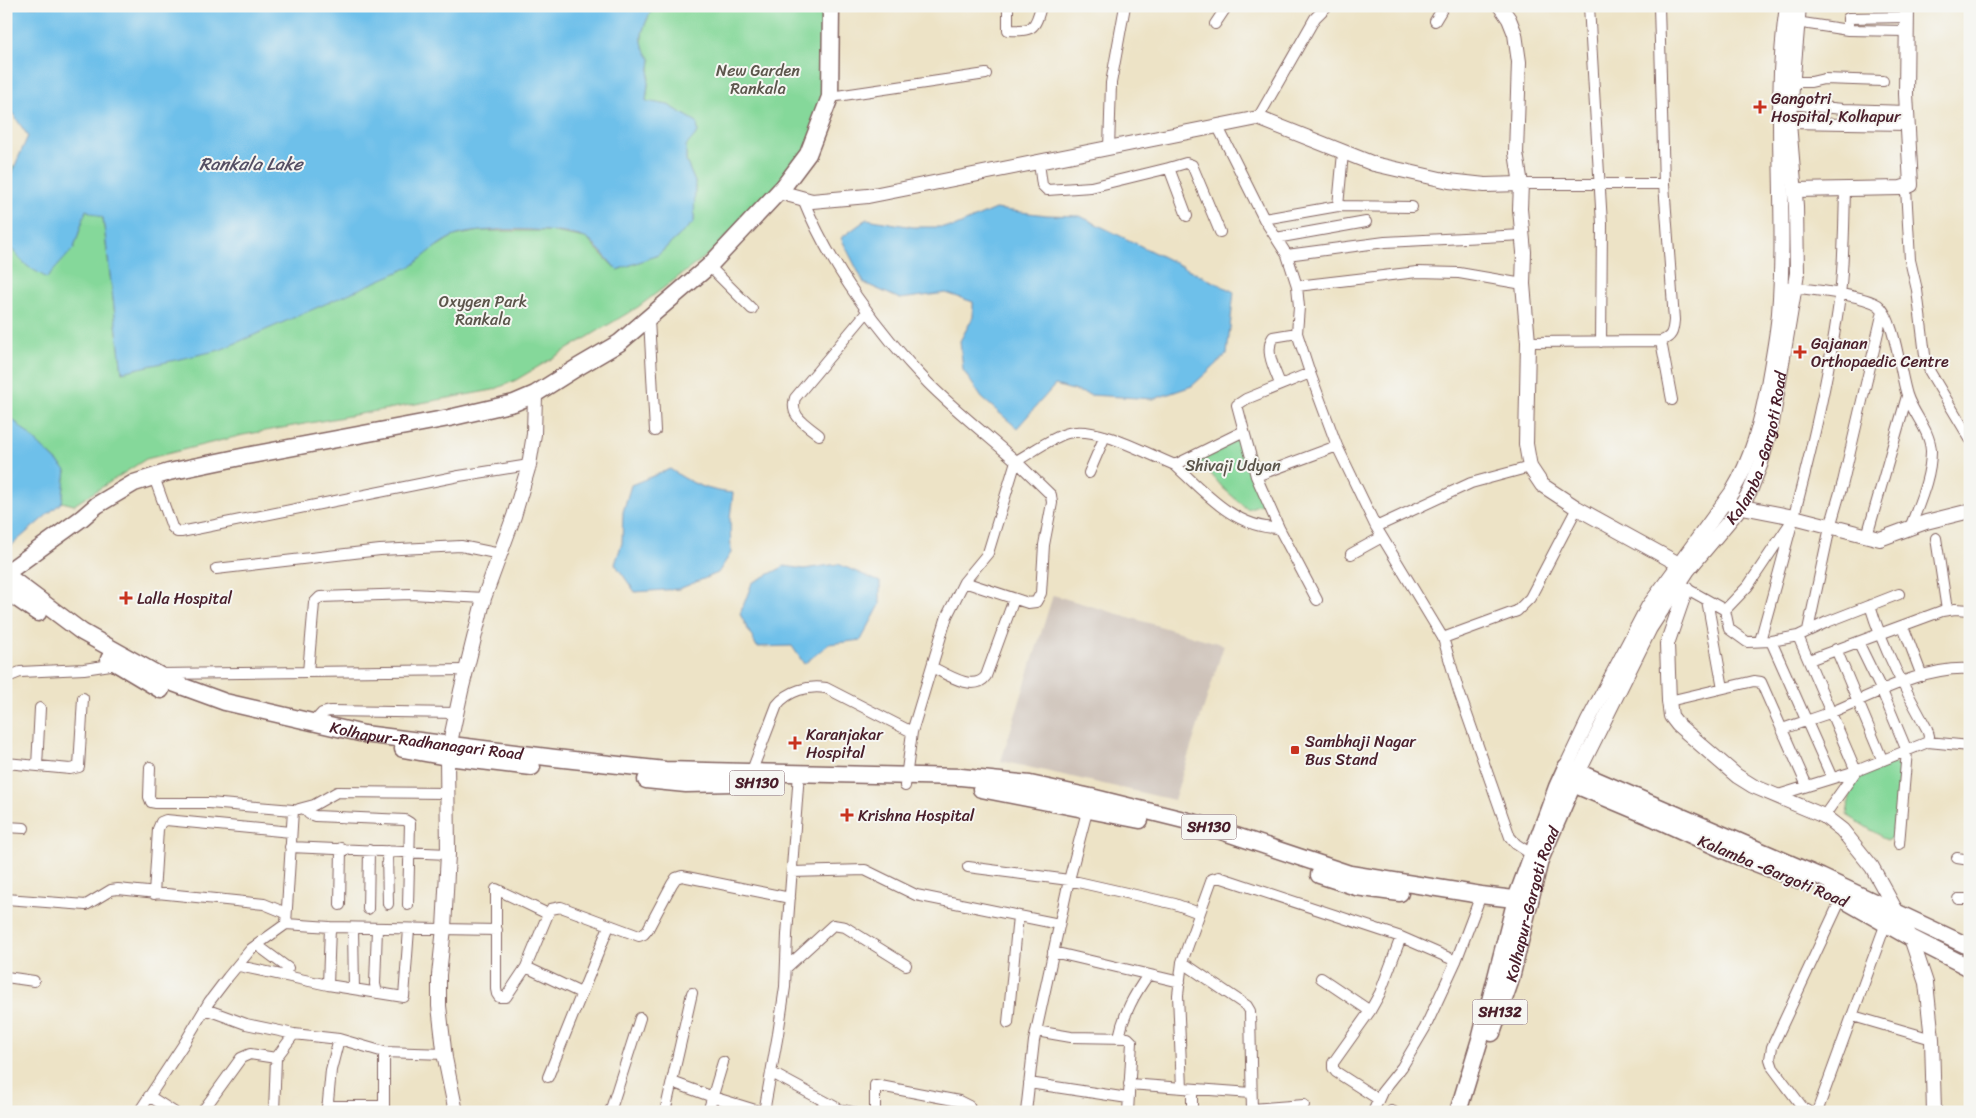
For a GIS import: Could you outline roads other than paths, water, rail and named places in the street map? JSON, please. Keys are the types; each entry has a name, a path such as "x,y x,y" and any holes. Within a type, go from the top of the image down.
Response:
{"main road":[{"path":"6,574 97,505 134,483 246,456 449,418 514,403 535,394 620,343 709,266 779,192 808,154 830,97 831,6"},
{"path":"10,592 31,556"},
{"name":"Kolhapur-Radhanagari Road","path":"6,574 10,592 109,649 144,666 155,674 225,702 448,751 665,770 751,773 799,778 883,774 905,781"},
{"name":"SH130","path":"10,592 117,664 160,689 211,707 310,733 675,783 799,778 905,781 961,777 1030,784 1089,803 1200,824 1350,874 1479,900 1522,905"},
{"path":"1569,776 1821,877 1891,917 1970,946"},
{"name":"Kalamba -Gargoti Road","path":"1458,1112 1535,857 1569,776 1735,855 1891,917 1911,938 1970,968"},
{"name":"Kolhapur-Gargoti Road","path":"1468,1112 1480,1068 1510,982 1522,905"}],"street":[{"path":"1008,6 1008,30 1022,30 1033,27 1037,22 1041,6"},
{"path":"1109,149 1111,83 1125,6"},
{"path":"1215,24 1227,6"},
{"path":"1258,118 1314,18 1327,6"},
{"path":"1434,21 1444,6"},
{"path":"1500,6 1509,19 1515,34 1516,43 1519,90 1516,153 1521,184 1520,209 1524,235 1523,284 1528,342 1526,444 1530,467 1542,485 1577,508 1683,567"},
{"path":"1589,6 1602,224 1601,342"},
{"path":"1528,342 1661,341 1669,338 1673,333 1674,320 1664,184 1659,6"},
{"name":"Kalamba -Gargoti Road","path":"1569,776 1650,628 1683,587 1683,567 1744,472 1761,418 1775,345 1780,286 1778,115 1787,6"},
{"name":"Kalamba -Gargoti Road","path":"1569,776 1592,712 1648,607 1683,567 1740,508 1761,463 1772,423 1795,288 1797,242 1789,123 1796,22 1799,6"},
{"path":"1780,190 1906,188 1911,185 1907,118 1906,12 1848,18 1848,30"},
{"path":"1796,22 1848,30 1906,31"},
{"path":"830,97 986,74"},
{"path":"1792,82 1811,82 1824,79 1883,81"},
{"path":"1790,104 1907,118"},
{"path":"779,192 812,201 868,196 1258,118 1374,164 1449,181 1485,185 1664,184"},
{"path":"1789,123 1907,118"},
{"path":"1217,125 1264,219 1287,255 1297,286 1299,306 1297,333 1337,446 1379,532 1443,638 1459,692 1510,837 1516,844 1535,857"},
{"path":"1338,206 1343,153"},
{"path":"1039,163 1042,185 1047,190 1091,187 1186,163 1192,165 1220,232"},
{"path":"1169,168 1187,216"},
{"path":"1906,188 1910,260 1918,290 1925,355 1930,372 1970,439"},
{"path":"1760,641 1794,517 1825,380 1840,294 1845,189"},
{"path":"803,199 813,225 867,312 928,383 1016,461 1051,496 1052,503 1045,535 1041,594 1036,602 1028,603 964,582"},
{"path":"1264,219 1338,206 1412,207"},
{"path":"1276,238 1366,222"},
{"path":"1287,255 1386,242 1524,235"},
{"path":"709,266 752,309"},
{"path":"1297,286 1417,272 1459,273 1523,284"},
{"path":"1780,286 1840,294 1869,301 1883,311 1890,324 1907,396 1928,436 1931,451 1925,488 1910,528"},
{"path":"1808,630 1830,527 1843,482 1883,311"},
{"path":"819,435 794,414 792,407 795,398 867,312"},
{"path":"649,319 655,431"},
{"path":"1280,384 1269,350 1270,343 1274,337 1297,333"},
{"path":"1661,341 1672,400"},
{"path":"1310,373 1280,384 1237,405 1256,476 1279,528 1317,600"},
{"path":"456,1112 440,1020 438,979 444,928 448,854 448,751 484,598 514,516 529,465 534,434 535,394"},
{"path":"1867,536 1907,396"},
{"path":"1175,466 1244,431"},
{"path":"905,781 912,732 947,616 964,582 988,553 1016,461 1066,434 1087,432 1105,436 1175,466 1222,508 1254,525 1261,528 1279,528"},
{"path":"1089,473 1105,436"},
{"path":"1256,476 1337,446"},
{"path":"154,477 172,527 177,532 181,532 459,476 529,465"},
{"path":"1350,554 1379,532 1457,489 1530,467"},
{"path":"1724,503 1740,508 1794,517 1880,539 1910,528 1970,511"},
{"path":"1443,638 1516,611 1524,605 1530,598 1577,508"},
{"path":"1725,610 1748,586 1794,517"},
{"path":"1936,538 1947,610"},
{"path":"216,569 380,550 461,546 500,554"},
{"path":"1817,1112 1891,917 1872,867 1842,830 1824,816 1753,786 1737,776 1678,726 1671,716 1667,644 1683,587 1725,610 1729,629 1747,642 1771,641 1798,636 1808,630 1899,594"},
{"path":"308,672 314,603 320,597 411,594 484,598"},
{"path":"932,667 967,683 982,681 986,676 1014,599"},
{"path":"1707,600 1723,688"},
{"path":"1870,605 1879,634 1902,683 1927,729 1928,742"},
{"path":"1809,660 1947,610 1970,610"},
{"path":"1903,626 1922,676"},
{"path":"1798,636 1856,771"},
{"path":"1771,641 1832,778"},
{"path":"1858,642 1882,691 1907,751 1899,844"},
{"path":"1836,649 1882,760"},
{"path":"6,680 20,672 84,669 117,664"},
{"path":"1782,729 1922,676 1953,668 1970,669"},
{"path":"155,674 466,670"},
{"path":"1669,701 1754,681 1761,682 1806,786"},
{"path":"751,773 777,705 783,698 792,693 814,686 826,688 912,732"},
{"path":"6,763 70,770 79,767 83,698"},
{"path":"37,766 40,708"},
{"path":"313,722 322,712 330,711 458,713"},
{"path":"1775,796 1856,771 1928,742 1970,746"},
{"path":"150,767 149,797 151,802 156,804 209,804 293,810 314,805 337,792 447,793"},
{"path":"1824,816 1856,771"},
{"path":"672,1082 763,1112 772,1073 786,968 799,778"},
{"path":"1026,1112 1036,1031 1068,880 1089,803"},
{"path":"304,808 309,814 315,816 408,821 411,826 408,905"},
{"path":"286,924 293,810"},
{"path":"154,894 158,829 162,822 170,820 291,832"},
{"path":"6,827 24,828"},
{"path":"290,847 448,854"},
{"path":"340,905 341,848"},
{"path":"368,909 369,850"},
{"path":"387,851 388,904"},
{"path":"1957,858 1970,860"},
{"path":"968,867 1068,880 1175,904 1199,913"},
{"path":"792,872 865,870 916,894 1059,924"},
{"path":"548,914 496,889 497,994 499,996 506,997 526,968 551,909 561,907 633,935 644,934 672,884 676,878 682,876 790,898"},
{"path":"1192,1112 1179,1035 1178,995 1182,962 1212,879 1219,877 1401,937 1456,960"},
{"path":"6,898 79,906 86,905 111,890 118,889 264,904 286,913"},
{"path":"1809,1112 1803,1108 1773,1068 1770,1058 1772,1047 1842,897"},
{"path":"1958,899 1970,899"},
{"path":"1373,1112 1378,1099 1402,1067 1426,1028 1456,960 1479,900"},
{"path":"1008,1023 1018,916"},
{"path":"139,1112 205,1009 251,949 286,924 353,928 497,930"},
{"path":"786,968 833,925 845,927 906,965"},
{"path":"548,1077 609,926"},
{"path":"328,984 330,927"},
{"path":"353,928 359,989"},
{"path":"376,988 377,928"},
{"path":"239,966 359,989 376,988 404,997 409,929"},
{"path":"1378,1099 1333,1068 1333,1063 1370,1011 1380,992 1401,937"},
{"path":"1911,938 1926,983 1932,1038 1934,1112"},
{"path":"257,945 288,968"},
{"path":"1053,952 1180,982"},
{"path":"1182,962 1247,1006 1250,1011 1252,1110 1304,1105"},
{"path":"526,968 581,993"},
{"path":"1119,1037 1122,1020 1131,999 1148,974"},
{"path":"6,978 34,981"},
{"path":"1321,978 1370,1011"},
{"path":"665,1112 692,993"},
{"path":"205,1009 246,1024 294,1034 340,1039 384,1052 445,1054"},
{"path":"1853,1016 1932,1038"},
{"path":"610,1112 640,1018"},
{"path":"1036,1031 1071,1037 1128,1038 1132,1042 1128,1112"},
{"path":"274,1112 276,1058 294,1034"},
{"path":"340,1039 331,1070 327,1109 384,1109 384,1052"},
{"path":"202,1112 240,1058 250,1054 276,1058"},
{"path":"708,1112 723,1062"},
{"path":"772,1073 839,1109 853,1112"},
{"path":"1029,1083 1128,1098"},
{"path":"1129,1084 1251,1092"},
{"path":"875,1112 875,1085 964,1103 969,1106 970,1112"},
{"path":"150,1096 174,1112"}],"water":[{"name":"Rankala Lake","path":"6,6 653,6 642,33 643,45 651,59 646,101 668,105 697,122 698,132 686,146 686,161 695,182 694,222 658,255 617,270 592,243 585,238 573,235 539,230 498,230 464,233 441,243 412,266 220,350 122,372 103,218 86,210 74,248 47,278 27,266 6,243 8,181 28,136 6,104"},
{"path":"995,209 1046,215 1080,216 1234,292 1227,354 1192,386 1154,399 1090,395 1055,385 1017,428 982,398 963,370 960,341 973,317 973,302 946,293 900,299 864,283 841,238 867,219 913,227 954,227"},
{"path":"6,413 66,470 62,502 6,550"},
{"path":"670,469 700,486 733,493 730,518 731,553 718,573 679,589 635,592 615,564 622,543 623,512 631,485"},
{"path":"838,564 880,582 880,605 861,640 829,644 804,664 792,646 757,647 740,614 752,583 785,566 804,569"}],"place":[{"name":"Gangotri Hospital, Kolhapur","path":"1760,107"},
{"name":"Gajanan Orthopaedic Centre","path":"1800,352"},
{"name":"Lalla Hospital","path":"126,598"},
{"name":"Karanjakar Hospital","path":"795,743"},
{"name":"Sambhaji Nagar Bus Stand","path":"1295,750"},
{"name":"Krishna Hospital","path":"847,815"}],"park label":[{"name":"New Garden Rankala","path":"758,79"},
{"name":"Oxygen Park Rankala","path":"483,310"},
{"name":"Shivaji Udyan","path":"1233,465"}]}
